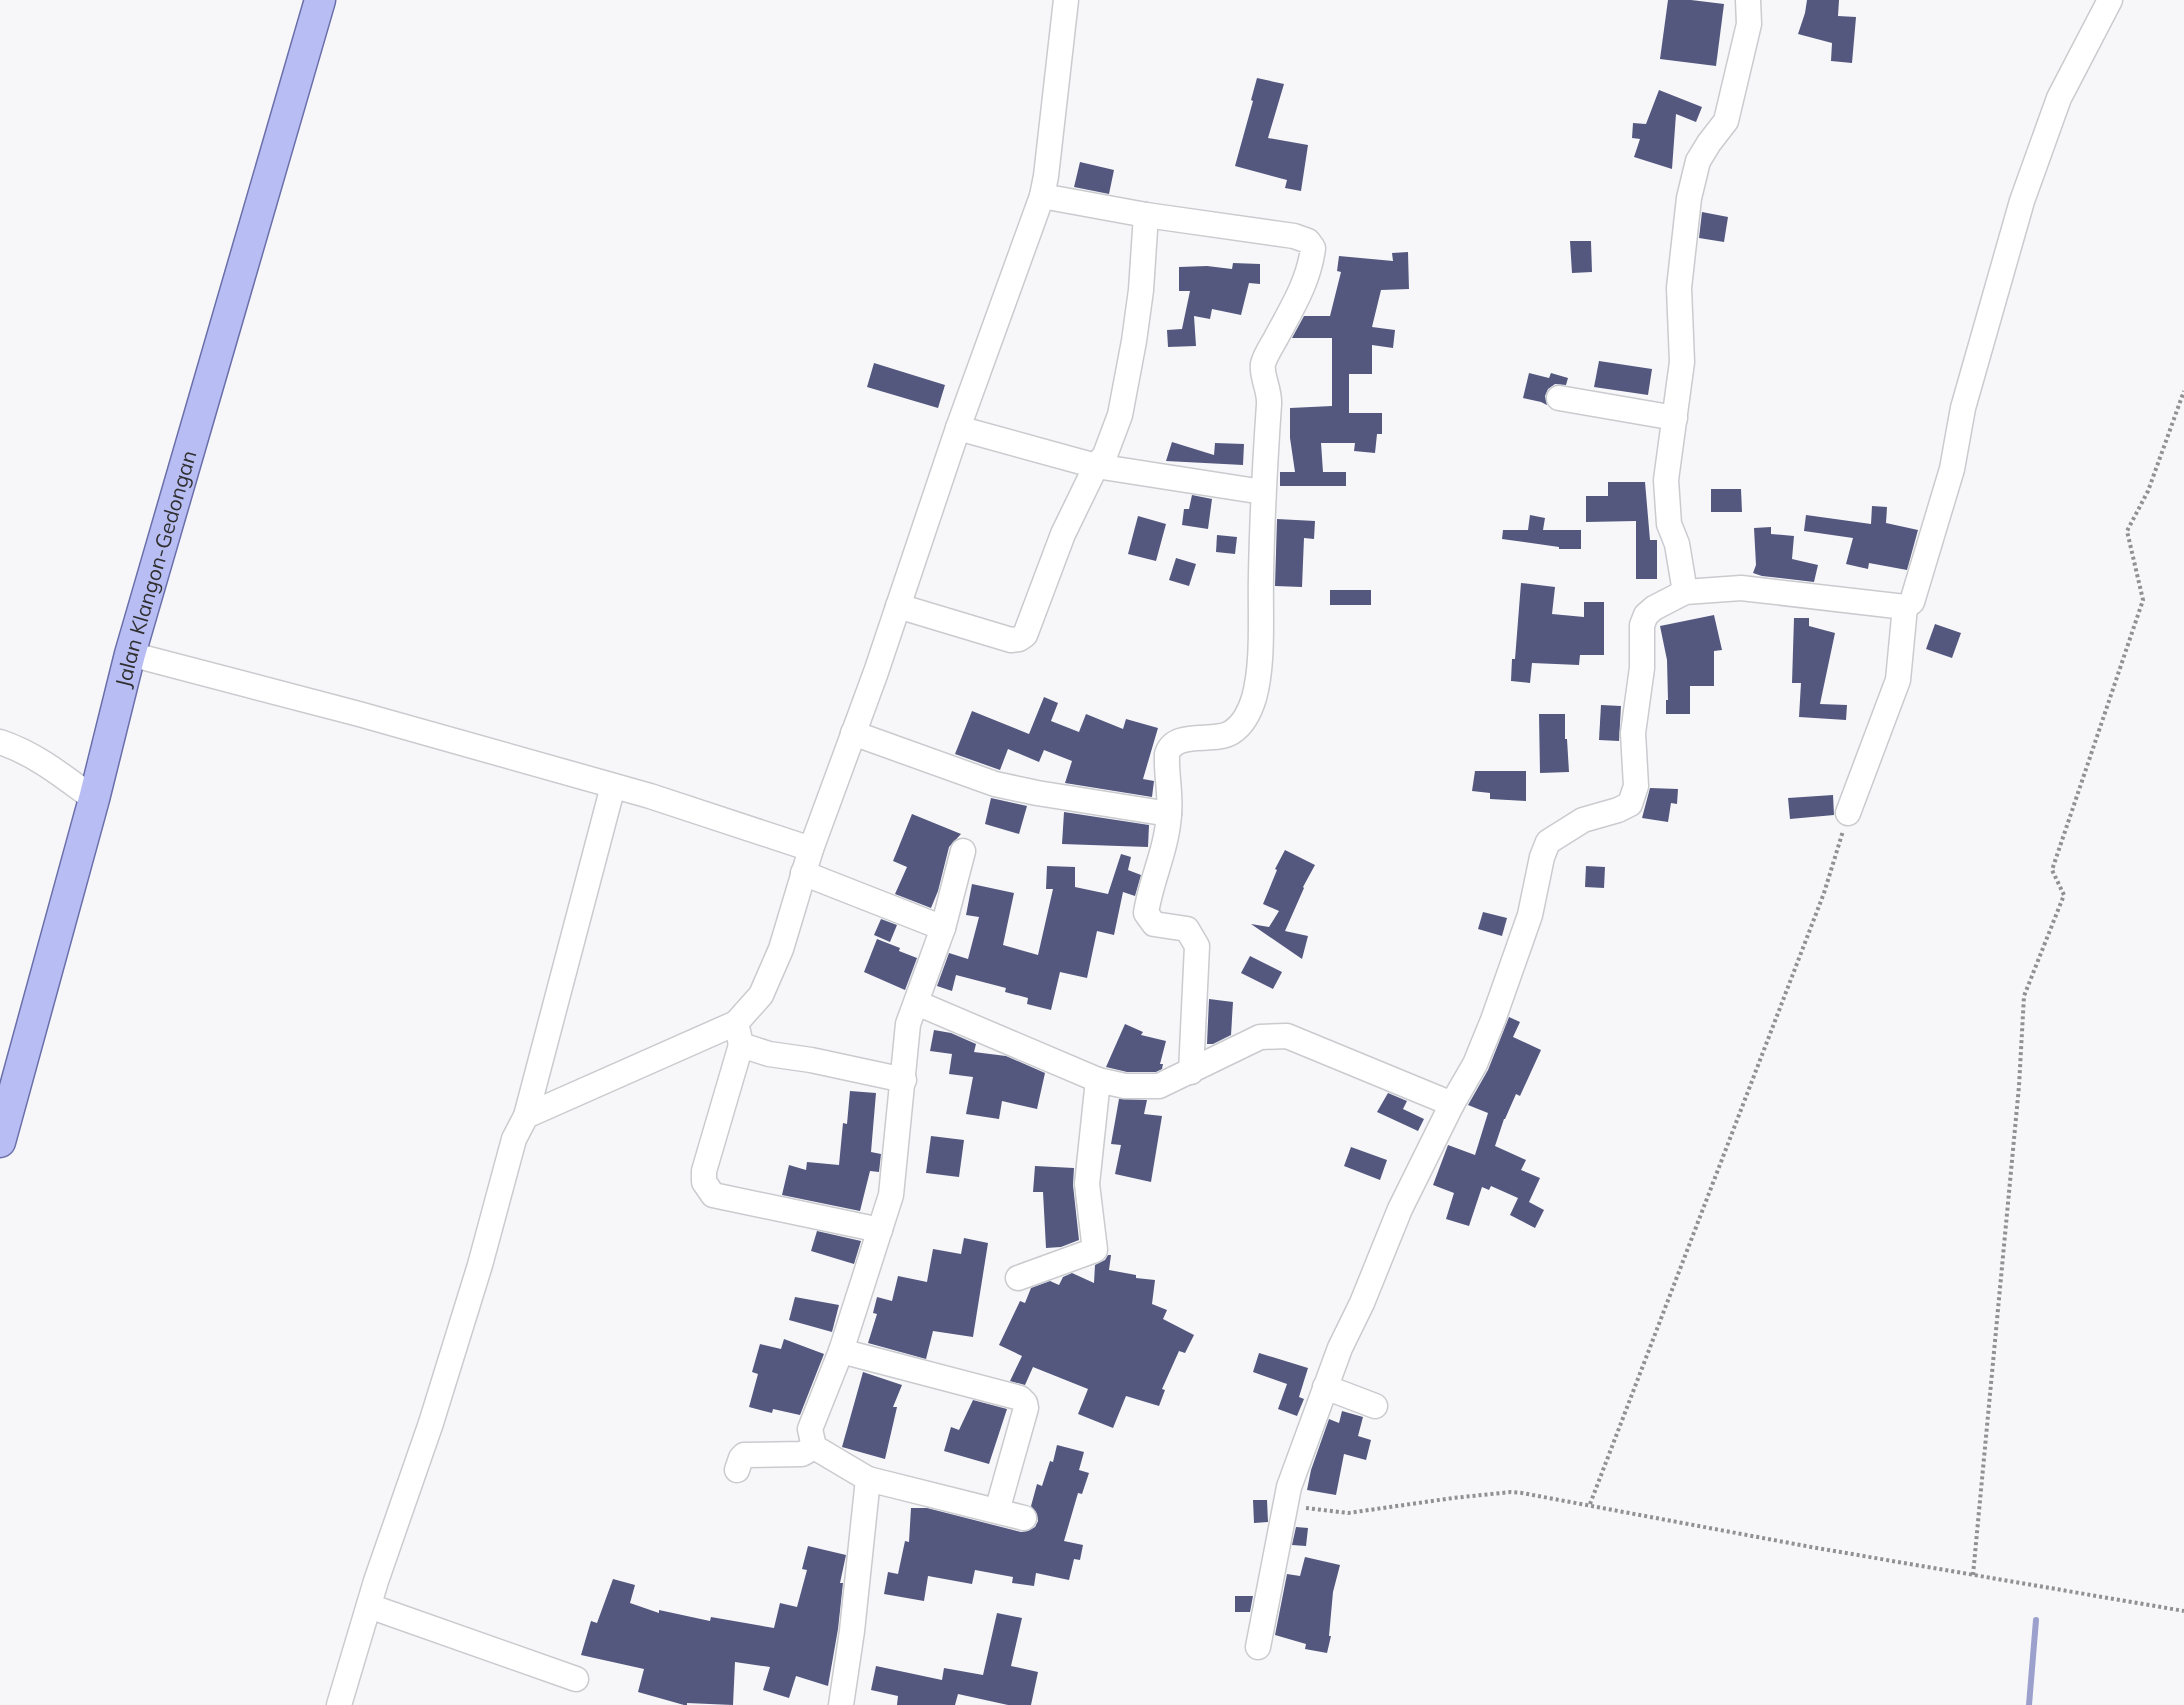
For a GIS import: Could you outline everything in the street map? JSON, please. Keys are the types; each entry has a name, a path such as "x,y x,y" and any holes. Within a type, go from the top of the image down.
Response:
{"main road":[{"name":"Jalan Klangon-Gedongan","path":"0,1142 94,799 130,654 320,0"}],"street":[{"path":"880,1230 713,1195 704,1182 704,1171 739,1034 761,995 781,949 811,849 898,606 958,428 1042,196 1047,176 1066,0"},
{"path":"1685,592 1677,544 1669,524 1666,480 1682,363 1679,288 1689,198 1698,161 1708,143 1726,121 1749,24 1748,0"},
{"path":"1258,1647 1289,1487 1325,1387 1400,1209 1452,1104 1475,1064 1530,915 1542,857 1548,842 1583,820 1618,810 1630,804 1636,786 1633,733 1641,668 1642,626 1646,615 1654,608 1685,592 1741,588 1905,607 1912,602 1952,469 1963,408 2022,201 2059,98 2110,0"},
{"path":"1042,196 1146,215 1294,236 1308,242 1313,248 1312,261 1304,287 1263,363 1269,400 1263,492 1260,649 1254,698 1243,722 1232,733 1222,737 1185,740 1169,747 1167,764 1169,814 1163,853 1152,882 1146,914 1154,924 1187,929 1197,946 1191,1072"},
{"path":"898,606 1011,640 1025,635 1063,534 1096,466 1105,455 1120,415 1141,290 1146,215"},
{"path":"1560,398 1675,418"},
{"path":"958,428 1096,466 1263,492"},
{"path":"1848,813 1898,680 1905,607"},
{"path":"130,654 359,714 613,786 811,849"},
{"path":"853,733 995,784 1169,814"},
{"path":"0,742 19,748 50,766 94,799"},
{"path":"339,1705 480,1265 514,1139 526,1116 613,786"},
{"path":"963,851 943,928 908,1024 891,1195 841,1351 810,1429 814,1447 868,1479 1024,1518"},
{"path":"803,873 943,928"},
{"path":"917,1003 1098,1080 1125,1086 1159,1086 1260,1037 1287,1036 1452,1104"},
{"path":"526,1116 739,1034"},
{"path":"739,1034 769,1054 811,1060 904,1080"},
{"path":"1018,1278 1095,1250 1087,1184 1098,1080"},
{"path":"841,1351 1020,1398 1025,1403 1026,1408 997,1511"},
{"path":"1325,1387 1375,1406"},
{"path":"737,1470 744,1455 802,1454 814,1447"},
{"path":"841,1705 852,1631 868,1479"},
{"path":"369,1606 576,1679"}],"path":[{"path":"1973,1575 2018,1098 2024,996 2064,895 2052,870 2143,600 2127,531 2148,491 2184,391"},
{"path":"1590,1504 1824,893 1848,813"},
{"path":"1285,1504 1348,1513 1511,1492 1590,1504 1706,1527 2184,1611"}],"building":[{"path":"1668,0 1724,4 1716,66 1660,59"},
{"path":"1807,0 1839,0 1838,16 1856,17 1852,63 1831,61 1832,43 1798,34"},
{"path":"1257,78 1284,84 1268,138 1308,145 1301,191 1285,188 1287,180 1235,166"},
{"path":"1659,90 1702,107 1696,122 1676,114 1672,169 1634,157 1640,139 1632,138 1633,123 1646,124"},
{"path":"1080,162 1114,170 1109,194 1074,187"},
{"path":"1702,212 1728,217 1724,242 1699,238"},
{"path":"1570,241 1591,241 1592,272 1572,273"},
{"path":"1408,252 1409,289 1381,290 1372,327 1395,330 1393,348 1372,345 1372,374 1349,374 1349,413 1382,413 1382,434 1377,434 1375,453 1354,451 1355,443 1321,443 1323,472 1346,472 1346,486 1280,486 1280,472 1295,472 1290,438 1290,408 1332,406 1332,338 1292,338 1304,316 1330,316 1341,272 1337,271 1339,256 1393,261 1392,253"},
{"path":"1233,263 1260,264 1260,284 1249,283 1241,315 1212,309 1210,319 1194,316 1196,346 1168,347 1167,330 1182,329 1190,291 1179,291 1179,267 1207,266 1232,269"},
{"path":"1599,361 1652,369 1648,395 1594,387"},
{"path":"874,363 945,385 938,408 867,387"},
{"path":"1529,373 1549,378 1551,373 1568,378 1566,385 1555,384 1548,389 1545,396 1547,405 1523,398"},
{"path":"1172,442 1214,455 1215,443 1244,444 1243,465 1166,461"},
{"path":"1608,482 1645,482 1650,540 1657,540 1657,579 1636,579 1636,521 1586,522 1586,496 1608,496"},
{"path":"1711,489 1741,489 1742,512 1711,512"},
{"path":"1192,495 1212,499 1208,529 1182,525 1184,509 1189,509"},
{"path":"1872,506 1887,507 1886,523 1918,530 1907,570 1869,563 1868,569 1846,564 1853,538 1804,531 1806,515 1871,524"},
{"path":"1530,515 1545,518 1543,530 1581,530 1581,549 1559,549 1559,547 1502,539 1503,530 1528,530"},
{"path":"1138,516 1166,524 1156,561 1128,554"},
{"path":"1277,519 1315,521 1314,539 1304,538 1302,587 1275,586"},
{"path":"1771,527 1771,534 1794,536 1792,559 1818,565 1814,582 1753,573 1756,565 1754,528"},
{"path":"1217,535 1237,537 1235,554 1216,552"},
{"path":"1176,558 1196,564 1189,586 1169,580"},
{"path":"1521,583 1555,587 1552,614 1584,617 1584,602 1604,602 1604,655 1580,655 1579,665 1532,663 1530,683 1511,681"},
{"path":"1330,590 1371,590 1371,605 1330,605"},
{"path":"1714,615 1722,650 1714,651 1714,686 1690,686 1690,714 1666,714 1667,660 1660,626"},
{"path":"1794,618 1809,618 1809,626 1835,633 1820,704 1847,705 1846,720 1799,717 1801,683 1792,683"},
{"path":"1935,624 1961,633 1952,658 1926,649"},
{"path":"1044,697 1058,703 1051,721 1079,732 1086,714 1123,729 1126,719 1158,728 1143,779 1154,781 1152,797 1065,783 1072,761 1044,750 1039,762 1008,749 1000,770 955,754 972,711 1029,734"},
{"path":"1601,705 1621,706 1619,741 1599,740"},
{"path":"1539,714 1565,714 1569,772 1540,773"},
{"path":"1475,771 1526,771 1526,801 1490,799 1490,793 1472,791"},
{"path":"1650,788 1678,789 1677,804 1671,803 1668,822 1642,818"},
{"path":"1833,795 1834,815 1790,819 1788,798"},
{"path":"991,798 1027,806 1019,834 985,824"},
{"path":"1064,812 1149,825 1148,847 1062,844"},
{"path":"912,814 961,834 949,847 938,891 931,908 895,894 907,867 893,861"},
{"path":"1285,850 1315,865 1303,887 1285,931 1308,936 1302,959 1251,924 1269,927 1279,911 1263,904 1277,870 1275,869"},
{"path":"1121,854 1131,857 1128,870 1141,875 1135,896 1123,892 1114,935 1097,931 1087,978 1060,972 1051,1010 1027,1004 1028,998 1005,992 1006,988 956,975 952,991 937,986 949,953 968,959 979,917 966,915 972,884 1014,893 1003,945 1038,955 1053,889 1046,889 1047,866 1075,867 1075,887 1108,894"},
{"path":"1586,866 1605,867 1604,888 1585,887"},
{"path":"1483,912 1507,918 1502,936 1478,929"},
{"path":"881,919 897,925 890,942 874,935"},
{"path":"877,939 917,958 905,990 864,972"},
{"path":"1250,956 1282,972 1273,989 1241,973"},
{"path":"1209,999 1233,1002 1231,1035 1213,1044 1207,1044"},
{"path":"1509,1017 1520,1022 1513,1037 1541,1050 1520,1096 1516,1094 1504,1119 1495,1146 1526,1160 1521,1170 1540,1178 1529,1202 1544,1210 1535,1228 1510,1215 1518,1198 1491,1186 1489,1190 1482,1187 1469,1226 1446,1219 1454,1193 1433,1185 1448,1145 1475,1155 1488,1113 1468,1105 1488,1070"},
{"path":"1125,1024 1143,1032 1141,1035 1166,1041 1160,1064 1163,1064 1162,1069 1156,1072 1127,1072 1106,1067"},
{"path":"934,1030 951,1033 976,1044 974,1052 1006,1056 1045,1073 1037,1109 1002,1101 999,1119 966,1114 973,1077 949,1074 952,1054 930,1051"},
{"path":"850,1091 876,1093 871,1152 881,1154 879,1172 870,1171 860,1211 782,1195 789,1165 806,1170 807,1162 839,1165 843,1123 847,1124"},
{"path":"1388,1093 1407,1101 1403,1109 1424,1119 1418,1131 1377,1112"},
{"path":"1119,1099 1147,1100 1144,1114 1162,1116 1151,1182 1115,1174 1121,1145 1111,1144"},
{"path":"931,1136 964,1140 959,1177 926,1173"},
{"path":"1351,1147 1387,1160 1380,1180 1344,1166"},
{"path":"1035,1166 1074,1168 1073,1185 1079,1240 1061,1247 1046,1248 1043,1192 1033,1192"},
{"path":"817,1231 861,1241 854,1264 811,1251"},
{"path":"964,1238 988,1243 973,1337 933,1331 926,1359 868,1343 877,1314 873,1313 877,1297 892,1301 898,1276 927,1282 933,1249 961,1254"},
{"path":"1108,1255 1111,1255 1109,1270 1136,1275 1136,1278 1155,1280 1152,1304 1167,1310 1163,1319 1194,1335 1185,1353 1179,1351 1162,1389 1165,1390 1159,1406 1126,1396 1113,1428 1078,1414 1088,1389 1033,1367 1025,1385 1010,1381 1022,1356 999,1345 1020,1301 1025,1303 1031,1288 1050,1281 1059,1285 1063,1277 1072,1273 1094,1283 1095,1265 1105,1260"},
{"path":"795,1297 839,1305 832,1332 789,1320"},
{"path":"784,1339 824,1354 800,1415 773,1409 772,1413 749,1407 758,1374 752,1372 760,1344 781,1349"},
{"path":"1259,1353 1308,1368 1299,1397 1304,1399 1297,1416 1278,1409 1287,1384 1253,1372"},
{"path":"863,1372 902,1385 893,1407 897,1407 885,1459 842,1447"},
{"path":"973,1400 1007,1409 989,1464 944,1451 951,1427 959,1430"},
{"path":"1342,1411 1363,1417 1358,1436 1371,1440 1366,1460 1344,1454 1336,1495 1307,1490 1311,1470 1329,1419 1339,1423"},
{"path":"1057,1445 1084,1452 1079,1470 1089,1473 1082,1494 1078,1493 1064,1541 1083,1545 1080,1560 1074,1559 1069,1580 1036,1573 1034,1586 1012,1583 1013,1577 975,1570 972,1584 928,1576 924,1601 884,1594 888,1572 898,1574 905,1541 909,1542 911,1508 927,1508 1021,1532 1035,1527 1038,1521 1037,1514 1031,1506 1037,1484 1042,1486 1050,1461 1053,1462"},
{"path":"1253,1500 1267,1500 1268,1522 1254,1523"},
{"path":"1296,1527 1308,1528 1306,1546 1292,1545"},
{"path":"808,1546 846,1555 840,1583 843,1583 838,1629 828,1686 796,1676 789,1698 763,1690 770,1667 735,1662 733,1705 687,1703 684,1705 638,1692 644,1669 581,1655 591,1621 597,1623 613,1579 635,1585 630,1603 659,1613 659,1610 710,1621 711,1617 774,1628 780,1603 797,1607 807,1570 802,1569"},
{"path":"1305,1557 1340,1565 1333,1592 1329,1636 1331,1636 1327,1653 1305,1649 1306,1644 1275,1635 1287,1574 1300,1576"},
{"path":"1235,1596 1253,1596 1250,1612 1235,1612"},
{"path":"997,1613 1022,1618 1011,1666 1038,1672 1031,1705 1008,1705 958,1694 955,1705 897,1705 898,1696 871,1690 876,1666 942,1680 944,1668 983,1675"}],"waterway":[{"path":"2029,1705 2036,1620"}]}
